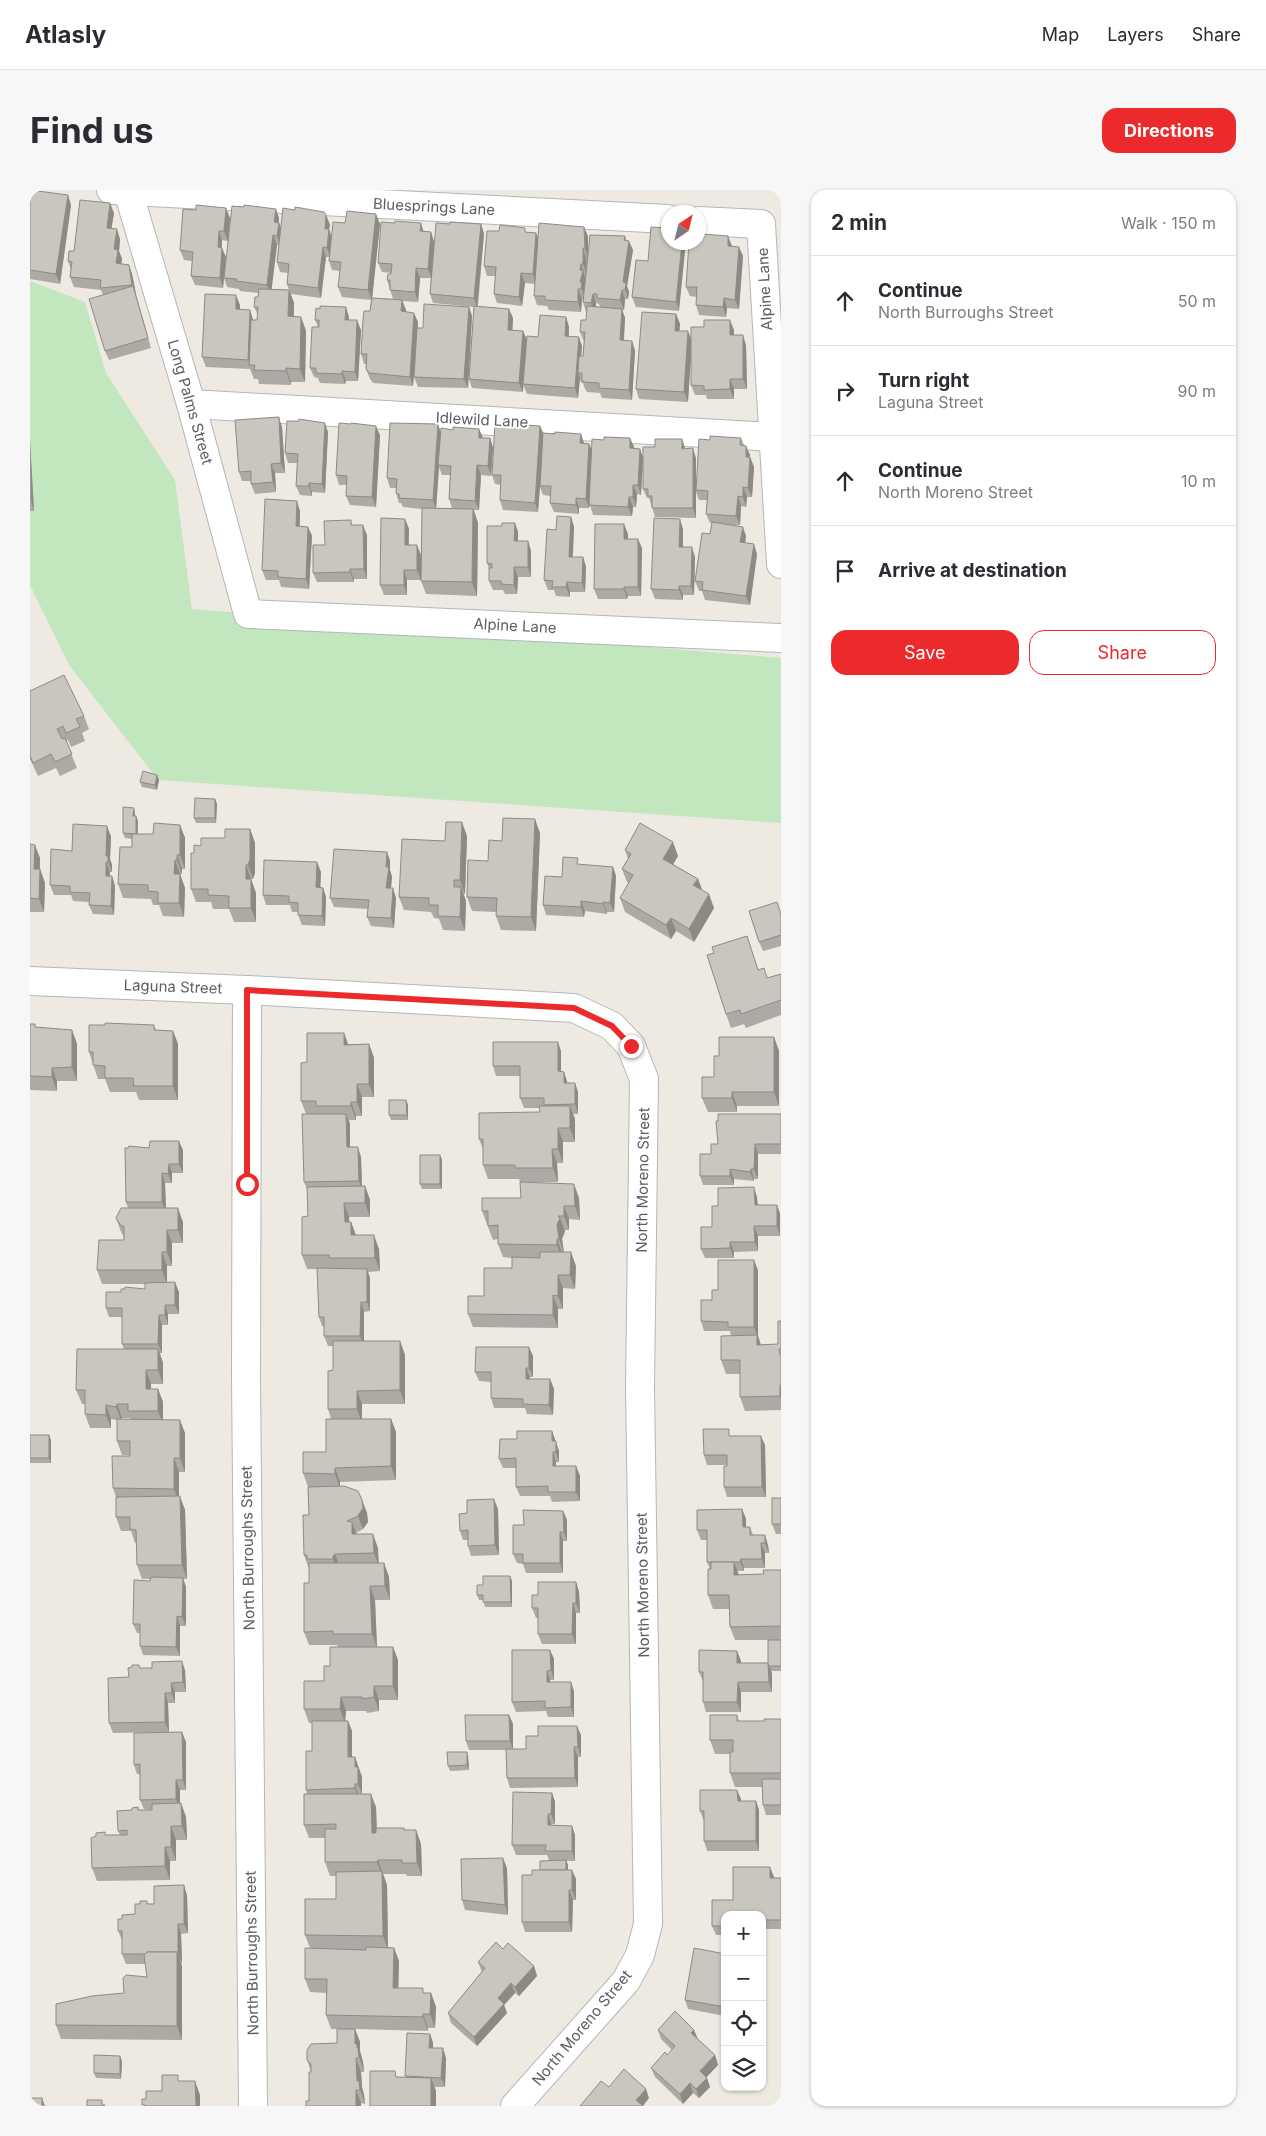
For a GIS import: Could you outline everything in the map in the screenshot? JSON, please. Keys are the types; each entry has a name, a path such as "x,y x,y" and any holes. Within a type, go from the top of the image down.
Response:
{"street":[{"name":"Bluesprings Lane","path":"119,191 531,201 661,218"},
{"name":"Long Palms Street","path":"119,191 191,404 248,614"},
{"name":"Alpine Lane","path":"706,221 761,224 781,564"},
{"name":"Idlewild Lane","path":"191,404 774,436"},
{"name":"Alpine Lane","path":"248,614 781,638"},
{"name":"Laguna Street","path":"30,981 247,990 574,1008 612,1026"},
{"name":"North Burroughs Street","path":"247,990 246,1387 253,2106"},
{"name":"North Moreno Street","path":"515,2106 626,1981 640,1955 648,1924 640,1388 644,1080 631,1046 612,1026"}],"green space":[{"path":"30,281 85,302 106,373 175,480 192,609 781,658 781,823 158,780 69,665 30,585"}],"building":[{"path":"30,190 68,195 56,274 30,270"},
{"path":"80,200 110,203 107,228 117,229 114,249 118,250 116,263 129,265 132,285 100,288 101,280 70,277 72,262 68,261 69,251 74,251"},
{"path":"196,205 226,208 224,231 219,231 218,247 222,248 220,278 191,276 193,252 180,250 183,209 196,210"},
{"path":"244,205 276,209 274,222 279,223 277,236 273,235 267,285 224,278 232,206 244,207"},
{"path":"295,207 324,212 326,215 325,229 329,229 327,248 323,247 318,288 287,284 289,264 277,262 283,208 295,210"},
{"path":"347,211 376,214 368,290 338,287 341,262 329,261 333,222 345,223"},
{"path":"395,221 421,223 420,231 431,232 428,269 416,268 415,292 390,290 390,280 387,280 388,274 391,274 392,264 378,263 381,222 395,223"},
{"path":"450,222 481,224 474,298 430,294 436,223 450,224"},
{"path":"539,223 584,227 585,248 583,248 583,264 581,264 580,270 583,271 580,282 582,282 581,289 578,289 578,302 545,300 545,296 534,296"},
{"path":"500,225 525,228 525,232 536,233 533,274 521,273 519,297 494,294 496,267 484,266 487,231 499,231"},
{"path":"651,227 661,228 661,250 681,250 676,302 632,297 636,260 648,261"},
{"path":"706,234 728,236 728,246 739,247 735,300 724,298 723,307 696,305 697,287 686,287 688,250 706,250"},
{"path":"590,235 625,236 624,240 629,241 623,282 626,283 625,290 622,290 620,300 597,298 597,294 593,294 591,303 583,302"},
{"path":"133,286 148,338 105,351 89,299"},
{"path":"259,289 289,290 288,316 301,317 300,369 286,368 286,371 254,370 255,365 249,365 251,320 257,320 258,307 254,307 255,297 258,297"},
{"path":"205,294 236,295 236,309 250,310 248,360 202,357"},
{"path":"372,298 402,300 401,311 414,313 410,377 369,373 366,369 367,354 361,354 363,319 364,311 370,311"},
{"path":"424,304 469,307 464,379 414,377 417,328 423,328"},
{"path":"320,306 346,307 345,320 357,320 355,372 342,371 342,374 316,373 316,368 310,368 312,327 319,327 319,320 315,320 316,308 320,309"},
{"path":"474,306 509,309 508,330 523,331 519,383 469,379"},
{"path":"587,306 622,309 620,340 632,341 629,390 599,388 599,383 584,382 582,380 582,373 578,373 579,356 583,356 585,332 580,332 581,320 586,320"},
{"path":"642,312 676,314 675,331 688,331 684,392 636,389"},
{"path":"540,315 566,317 565,336 579,337 575,388 523,384 527,336 538,337"},
{"path":"704,320 730,320 730,335 743,335 743,379 730,379 730,389 704,390 704,386 691,385 691,327 704,327"},
{"path":"279,417 281,463 271,464 273,482 251,484 251,471 239,472 235,420"},
{"path":"299,419 325,423 322,484 309,483 309,486 296,486 298,454 285,453 287,421 299,421"},
{"path":"339,423 376,426 372,497 346,496 347,476 336,475"},
{"path":"390,423 438,424 433,500 399,498 399,494 396,493 397,479 387,478"},
{"path":"495,423 540,426 535,503 500,500 501,475 492,475"},
{"path":"453,427 479,429 479,438 490,438 488,466 477,465 475,501 449,499 451,466 438,465 441,428 453,430"},
{"path":"555,432 581,434 580,443 589,444 586,499 576,498 576,505 550,503 551,486 540,486 543,433 555,434"},
{"path":"710,436 741,438 740,445 746,446 746,457 750,457 748,488 743,487 743,497 738,496 736,516 706,514 708,491 696,490 699,439 710,440"},
{"path":"604,437 630,438 630,448 640,449 638,485 633,485 633,497 629,497 628,507 589,505 592,439 604,440"},
{"path":"655,439 682,439 682,449 693,448 693,508 652,508 652,496 648,496 648,489 643,489 643,447 655,447"},
{"path":"265,499 297,501 296,526 308,527 306,579 278,577 278,571 262,570"},
{"path":"422,508 473,509 472,582 421,581"},
{"path":"557,516 571,517 569,557 583,557 582,583 567,582 566,587 552,587 553,581 544,580 547,529 556,530"},
{"path":"381,518 405,519 405,545 417,545 417,570 404,570 404,585 380,585"},
{"path":"654,518 680,519 679,547 692,547 691,586 679,586 679,590 651,589"},
{"path":"351,520 351,525 363,525 364,569 350,569 350,572 313,573 313,545 325,545 324,521"},
{"path":"712,522 743,527 740,542 754,544 746,596 702,590 703,582 695,581 702,533 710,534"},
{"path":"502,523 515,523 514,541 528,541 528,567 514,567 514,585 501,584 501,581 489,581 489,568 492,568 492,564 487,563 487,526 502,526"},
{"path":"595,524 624,524 624,539 638,539 638,587 594,589"},
{"path":"64,675 84,716 76,719 80,727 66,733 63,726 57,729 62,739 65,738 72,754 55,762 51,754 33,763 30,756 30,691"},
{"path":"143,771 157,775 155,785 140,782"},
{"path":"195,798 215,799 215,818 194,818"},
{"path":"123,807 134,808 133,816 136,816 136,834 123,833"},
{"path":"503,818 535,819 531,917 496,916 497,898 467,897 468,860 488,861 489,840 502,841"},
{"path":"446,822 462,822 460,880 454,880 454,887 461,887 460,917 438,916 438,905 429,905 429,898 399,897 402,839 445,841"},
{"path":"154,823 180,825 180,855 177,855 177,860 175,860 174,874 180,874 179,903 158,903 158,892 148,891 148,885 118,884 120,847 132,847 132,834 153,834"},
{"path":"640,823 673,842 663,859 698,879 693,885 709,894 689,929 671,918 666,925 620,898 633,875 622,869 631,854 625,850"},
{"path":"73,824 107,826 106,856 108,856 108,863 106,862 106,876 112,876 111,906 89,905 90,893 70,892 70,886 50,885 51,849 72,851"},
{"path":"225,829 250,829 250,859 248,865 246,865 246,879 251,879 251,908 229,908 229,896 208,895 208,889 191,889 191,853 194,853 194,845 201,846 201,838 225,838"},
{"path":"30,844 35,845 34,869 40,869 39,899 30,898"},
{"path":"334,849 387,852 386,867 389,867 386,888 393,888 391,918 367,917 369,900 330,898"},
{"path":"563,857 578,858 577,864 613,867 610,903 581,901 581,907 543,905 545,876 562,877"},
{"path":"264,860 317,862 316,887 323,888 322,916 298,915 298,903 289,902 289,896 263,895"},
{"path":"777,902 781,914 781,935 759,942 749,911"},
{"path":"747,936 758,970 764,968 767,978 781,974 781,1000 741,1014 740,1010 726,1014 707,955 714,953 712,947"},
{"path":"105,1023 154,1025 154,1030 173,1031 173,1086 134,1086 133,1078 105,1078 105,1066 93,1065 93,1052 89,1052 89,1025 105,1025"},
{"path":"30,1024 35,1024 35,1027 72,1030 72,1067 52,1068 52,1077 30,1076"},
{"path":"307,1033 344,1033 344,1045 369,1044 369,1084 357,1084 357,1102 351,1102 351,1106 316,1106 316,1101 301,1101 301,1063 307,1062"},
{"path":"719,1037 774,1037 774,1092 732,1092 732,1098 702,1098 702,1077 714,1077 714,1056 719,1056"},
{"path":"493,1042 558,1042 558,1071 564,1072 564,1083 575,1083 575,1104 544,1105 544,1098 520,1098 520,1066 493,1066"},
{"path":"389,1100 406,1100 407,1115 389,1115"},
{"path":"539,1106 570,1106 570,1128 558,1128 558,1149 552,1149 553,1168 515,1168 515,1165 483,1165 483,1139 479,1139 479,1113 540,1112"},
{"path":"302,1114 346,1114 347,1147 358,1147 359,1181 304,1182"},
{"path":"718,1114 781,1114 781,1144 755,1144 754,1169 751,1169 750,1172 730,1169 730,1176 700,1176 700,1154 711,1154 711,1144 718,1144 716,1121 718,1121"},
{"path":"150,1141 179,1141 179,1164 169,1164 168,1174 162,1173 162,1202 126,1202 125,1148 129,1146 149,1148"},
{"path":"420,1155 440,1155 440,1184 420,1184"},
{"path":"520,1182 574,1184 575,1206 564,1206 564,1216 558,1216 560,1218 557,1225 559,1239 557,1239 557,1245 498,1244 498,1225 488,1226 488,1211 482,1211 482,1198 521,1198"},
{"path":"365,1186 365,1203 344,1203 345,1222 351,1222 351,1235 374,1235 375,1258 329,1258 329,1255 302,1255 302,1217 308,1216 307,1187"},
{"path":"754,1187 755,1205 777,1205 777,1226 754,1226 755,1242 730,1242 730,1248 701,1249 701,1227 712,1227 712,1206 718,1206 718,1188"},
{"path":"121,1208 178,1208 178,1230 167,1230 167,1252 162,1252 162,1270 97,1270 99,1240 124,1240 124,1226 121,1226 116,1218"},
{"path":"540,1252 571,1252 570,1275 558,1275 558,1296 553,1295 553,1315 468,1314 468,1296 484,1296 484,1268 512,1268 512,1257 540,1258"},
{"path":"718,1260 754,1260 754,1327 728,1327 728,1322 701,1321 701,1300 712,1300 712,1290 718,1290"},
{"path":"317,1268 367,1269 367,1302 361,1302 360,1336 324,1336 324,1317 319,1317"},
{"path":"175,1282 175,1305 165,1305 165,1315 159,1315 158,1344 122,1344 122,1308 106,1308 106,1292 121,1292 121,1289 125,1289 125,1287 145,1289 145,1283"},
{"path":"778,1321 781,1321 781,1349 779,1349 781,1355 780,1396 740,1397 740,1360 721,1360 721,1336 757,1335 757,1345 778,1344"},
{"path":"333,1341 400,1341 400,1390 357,1391 357,1409 328,1409 328,1371 333,1370"},
{"path":"476,1347 529,1347 529,1368 526,1368 526,1379 550,1379 549,1405 523,1404 523,1399 491,1398 491,1372 475,1372"},
{"path":"77,1349 158,1349 158,1370 146,1370 146,1389 158,1389 158,1411 128,1411 128,1404 117,1404 116,1407 106,1405 106,1415 85,1414 85,1390 76,1390"},
{"path":"117,1419 180,1420 180,1458 174,1458 174,1489 113,1488 112,1456 130,1456 130,1441 117,1441"},
{"path":"326,1419 391,1419 391,1466 335,1468 335,1474 303,1473 303,1452 326,1452"},
{"path":"703,1429 729,1429 729,1436 761,1436 762,1487 724,1487 724,1466 727,1466 727,1455 704,1455"},
{"path":"517,1431 552,1431 552,1441 556,1441 556,1452 553,1452 553,1466 576,1466 576,1492 548,1492 548,1486 516,1487 516,1458 499,1459 500,1439 517,1439"},
{"path":"30,1435 49,1435 49,1458 30,1458"},
{"path":"344,1486 358,1491 362,1500 363,1508 358,1516 347,1521 352,1522 352,1534 373,1534 374,1553 335,1554 333,1559 307,1559 307,1555 304,1555 303,1515 309,1515 308,1487"},
{"path":"180,1496 182,1565 137,1565 136,1530 130,1529 130,1517 116,1517 116,1497"},
{"path":"772,1498 781,1498 781,1524 772,1524"},
{"path":"494,1499 495,1545 468,1546 468,1530 460,1531 459,1514 467,1513 467,1500"},
{"path":"742,1509 743,1527 750,1527 750,1535 765,1535 765,1543 761,1543 762,1559 741,1559 740,1562 707,1562 707,1530 697,1530 697,1510"},
{"path":"523,1510 563,1511 564,1532 560,1532 560,1563 523,1563 523,1554 513,1554 513,1525 524,1525"},
{"path":"711,1562 734,1562 734,1575 764,1574 763,1570 781,1570 781,1626 730,1627 729,1595 708,1595 708,1569 711,1569"},
{"path":"309,1563 384,1563 385,1586 370,1586 372,1634 333,1634 333,1631 304,1632 304,1583 309,1583"},
{"path":"483,1576 510,1576 511,1602 483,1602 483,1595 477,1595 477,1585 483,1585"},
{"path":"151,1577 183,1578 182,1617 177,1616 176,1647 140,1646 140,1624 133,1624 134,1580 150,1581"},
{"path":"538,1582 576,1582 576,1603 573,1603 572,1634 538,1634 538,1608 532,1608 532,1595 538,1595"},
{"path":"768,1640 781,1640 781,1666 769,1666"},
{"path":"330,1647 393,1647 393,1686 374,1686 374,1697 362,1699 362,1697 341,1697 340,1709 304,1709 304,1681 324,1681 324,1666 330,1666"},
{"path":"512,1650 550,1650 551,1670 547,1671 547,1682 571,1682 571,1707 545,1708 545,1701 512,1702"},
{"path":"699,1650 737,1651 737,1663 768,1663 769,1682 738,1682 737,1702 703,1702 703,1672 699,1672"},
{"path":"182,1661 183,1682 171,1683 172,1693 165,1693 165,1722 109,1723 108,1678 129,1677 128,1668 132,1667 132,1665 139,1665 140,1668 152,1668 152,1662"},
{"path":"465,1715 509,1715 510,1741 466,1741"},
{"path":"710,1715 737,1715 737,1721 781,1719 781,1773 730,1773 730,1752 733,1752 733,1740 710,1740"},
{"path":"312,1721 348,1721 348,1757 355,1757 355,1767 358,1767 358,1784 355,1784 355,1788 306,1790 306,1751 312,1751"},
{"path":"538,1726 577,1726 578,1747 574,1747 575,1778 507,1778 506,1749 526,1749 526,1736 538,1736"},
{"path":"182,1732 183,1780 176,1780 176,1799 140,1800 140,1764 134,1765 134,1733"},
{"path":"447,1752 467,1752 467,1765 448,1766"},
{"path":"762,1779 781,1779 781,1805 763,1805"},
{"path":"700,1790 737,1790 738,1801 756,1801 756,1841 704,1841 704,1811 700,1811"},
{"path":"513,1792 552,1793 551,1814 548,1814 548,1825 572,1826 572,1851 545,1851 546,1845 512,1845"},
{"path":"304,1794 371,1794 372,1833 376,1833 376,1828 416,1830 417,1863 402,1863 402,1860 325,1862 325,1829 336,1829 336,1824 304,1825"},
{"path":"181,1803 182,1826 171,1826 171,1847 165,1847 165,1866 92,1868 91,1838 96,1836 96,1833 105,1832 105,1835 127,1835 127,1830 118,1831 117,1811 132,1810 132,1808 138,1807 138,1810 152,1810 152,1804"},
{"path":"503,1858 505,1905 462,1900 461,1859"},
{"path":"566,1860 566,1870 540,1870 540,1861"},
{"path":"733,1867 770,1867 770,1878 781,1878 781,1920 766,1920 766,1911 721,1911 721,1926 712,1926 712,1900 733,1900"},
{"path":"532,1870 572,1870 572,1890 569,1890 569,1922 522,1922 522,1875 532,1875"},
{"path":"382,1871 383,1936 305,1935 305,1899 336,1899 336,1872"},
{"path":"184,1885 184,1924 178,1924 178,1954 177,1952 147,1952 146,1954 122,1954 122,1931 118,1931 118,1919 122,1919 122,1915 135,1914 135,1904 140,1904 140,1901 154,1904 154,1886"},
{"path":"496,1942 503,1949 508,1943 534,1966 515,1987 511,1983 498,1998 504,2004 474,2037 448,2013 485,1968 478,1962"},
{"path":"366,1947 394,1948 393,1988 423,1988 423,1993 431,1993 430,2014 423,2014 423,2017 326,2015 327,1979 305,1979 305,1948 366,1950"},
{"path":"694,1948 721,1953 721,2006 685,2000"},
{"path":"147,1952 177,1952 177,2026 56,2025 56,2004 92,1996 124,1993 123,1978 126,1975 147,1977 144,1955"},
{"path":"675,2011 694,2030 691,2033 715,2055 700,2071 707,2078 696,2089 690,2083 680,2094 651,2068 665,2052 667,2055 675,2046 658,2030"},
{"path":"337,2029 355,2029 355,2044 357,2043 359,2058 356,2058 357,2081 359,2081 360,2090 356,2090 356,2106 306,2106 306,2101 309,2101 309,2072 311,2072 311,2064 307,2060 307,2050 311,2044 337,2043"},
{"path":"407,2033 430,2034 429,2048 443,2048 441,2078 405,2076"},
{"path":"94,2055 120,2056 120,2074 94,2073"},
{"path":"624,2069 646,2089 636,2100 643,2106 580,2106 601,2081 609,2087"},
{"path":"370,2071 395,2071 396,2077 431,2078 431,2106 370,2106"},
{"path":"162,2075 178,2075 178,2081 195,2081 196,2106 142,2105 142,2099 146,2099 146,2091 162,2091"},
{"path":"30,2098 42,2098 42,2106 30,2106"},
{"path":"87,2100 102,2100 102,2105 105,2105 87,2106"}],"route":[{"path":"247,1184 247,990 574,1008 612,1026 631,1046"}]}
